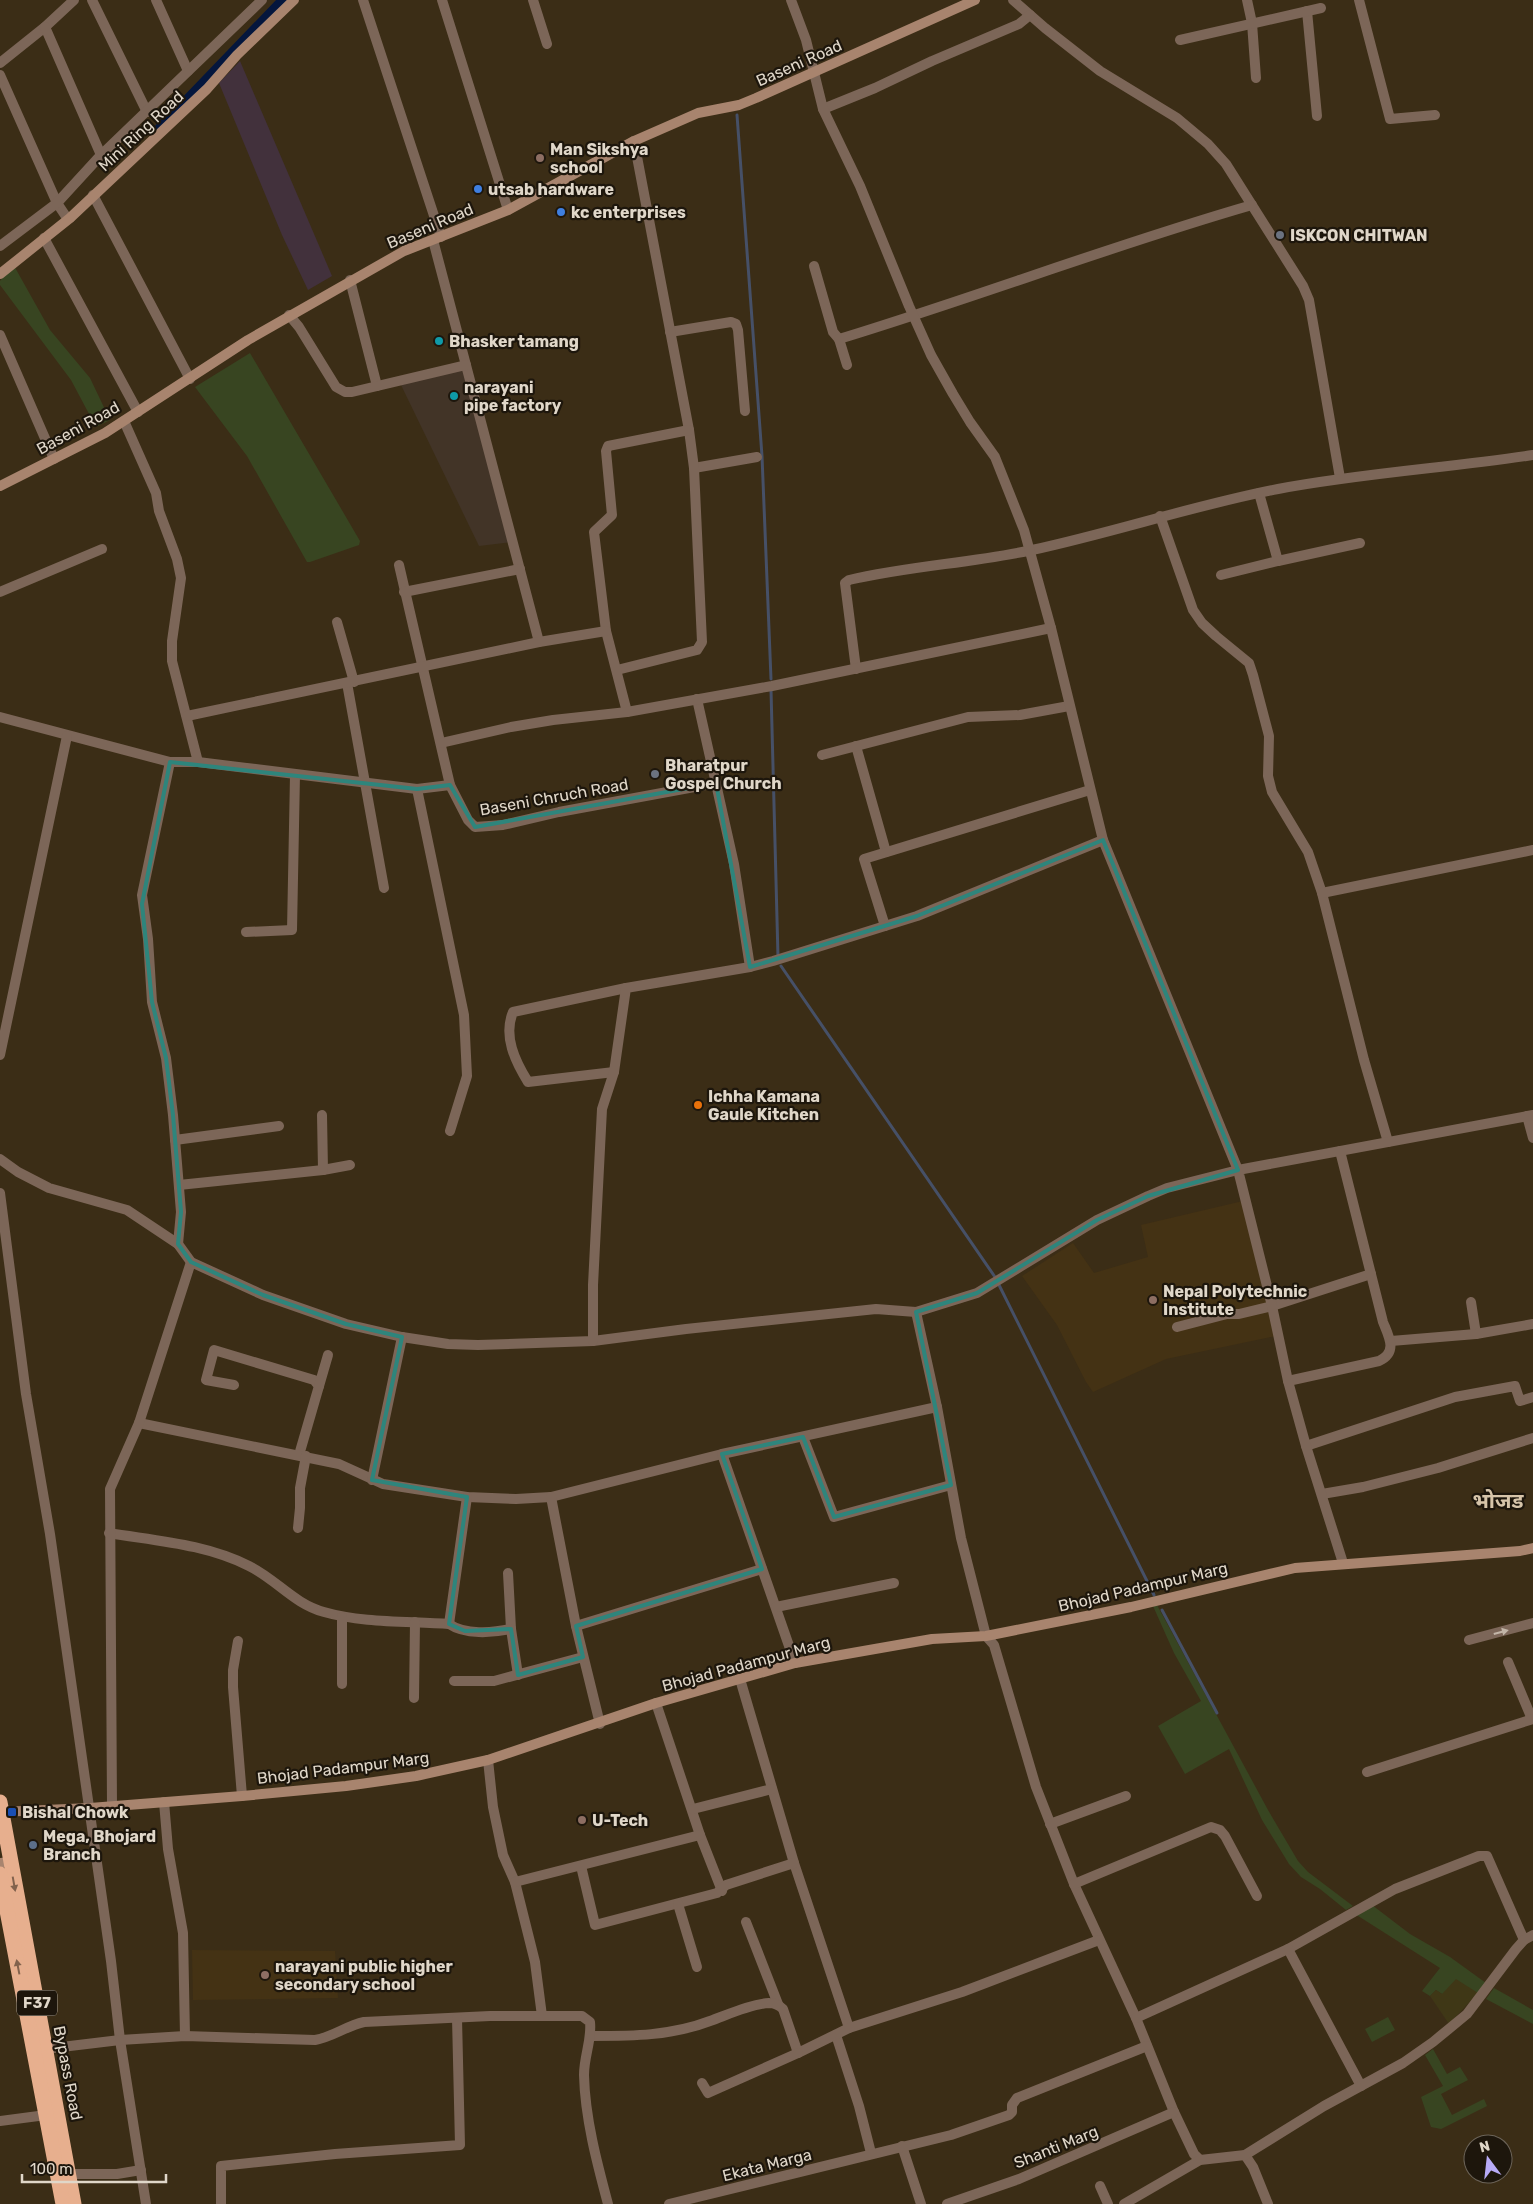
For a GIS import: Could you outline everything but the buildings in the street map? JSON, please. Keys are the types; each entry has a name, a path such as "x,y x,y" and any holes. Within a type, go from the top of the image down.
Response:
{"highway":[{"name":"Bypass Road","path":"1,1808 5,1862 45,2049 74,2204"},
{"name":"Bypass Road","path":"0,1874 3,1909 63,2204"}],"street":[{"path":"0,63 45,27 74,0"},
{"path":"92,0 147,112"},
{"path":"156,0 188,71"},
{"path":"0,246 58,204 102,156 262,0"},
{"name":"Mini Ring Road","path":"0,274 93,196 207,89 237,55 294,0"},
{"path":"363,0 437,239 466,365 539,642"},
{"path":"442,0 508,210"},
{"path":"533,0 547,44"},
{"path":"791,0 806,40 823,109 860,186 931,355 970,422 996,457 1032,550 1103,840 1238,1170 1272,1306 1288,1381 1306,1446 1343,1563"},
{"name":"Baseni Road","path":"0,486 124,421 289,315 404,250 437,239 508,210 634,141 698,113 740,105 975,0"},
{"path":"1013,0 1100,71 1177,118 1208,144 1226,164 1303,286 1309,300 1340,478"},
{"path":"1247,0 1252,23 1256,78"},
{"path":"1358,0 1390,119 1435,115"},
{"path":"1180,40 1321,8"},
{"path":"1307,11 1317,116"},
{"path":"823,109 1019,24 1030,15"},
{"path":"45,27 102,156"},
{"path":"0,75 58,204 69,218"},
{"path":"617,670 696,650 702,642 694,468 689,430 634,141"},
{"path":"93,196 190,378"},
{"path":"839,339 914,316 1157,233 1252,205"},
{"path":"44,238 138,412"},
{"path":"814,266 833,332 839,339 847,365"},
{"path":"350,280 376,386"},
{"path":"289,315 299,327 336,387 345,392 352,392 466,365"},
{"path":"670,332 731,322 736,324 745,411"},
{"path":"0,335 54,459"},
{"path":"124,421 156,493 159,511 177,559 181,578 172,641 172,661 198,762"},
{"path":"627,712 606,631 594,532 612,515 606,452 608,446 689,430"},
{"path":"856,669 845,583 849,580 1032,550 1160,516 1340,478 1454,466 1533,455"},
{"path":"694,468 757,457"},
{"path":"1259,494 1278,561"},
{"path":"1160,516 1194,610 1202,623 1249,663 1269,736 1268,776 1272,792 1308,852 1322,893 1364,1060 1388,1142"},
{"path":"1221,575 1360,543"},
{"path":"0,592 102,549"},
{"path":"0,716 67,736 170,762 198,762 417,789 450,785 399,564"},
{"path":"404,592 520,569"},
{"path":"337,622 350,682 384,888"},
{"path":"441,743 544,721 627,712 697,699 856,669 1052,628"},
{"path":"187,716 539,642 606,631"},
{"path":"697,699 734,864 750,967"},
{"path":"822,755 968,717 1020,715 1069,706"},
{"path":"0,1055 67,736"},
{"path":"856,746 886,852"},
{"path":"170,762 142,895 142,904 148,939 152,1002 166,1058 175,1140 181,1212 178,1244"},
{"path":"246,932 292,930 294,775"},
{"name":"Baseni Chruch Road","path":"450,785 468,820 475,827 503,824 716,783"},
{"path":"417,789 464,1015 467,1076 450,1132"},
{"path":"885,926 864,859 1090,790"},
{"path":"614,1072 528,1082 518,1066 511,1046 510,1021 513,1012 626,988 750,967 917,916 1103,840"},
{"path":"1322,893 1533,850"},
{"path":"593,1341 593,1285 602,1109 614,1072 626,988"},
{"path":"322,1115 323,1170"},
{"path":"0,1159 18,1172 49,1188 127,1210 178,1244 191,1262 263,1295 346,1324 402,1337 448,1344 478,1346 593,1341 876,1308 916,1312 977,1293 1097,1220 1167,1188 1238,1170 1530,1115 1533,1138"},
{"path":"175,1140 279,1126"},
{"path":"1288,1381 1379,1361 1387,1358 1389,1353 1391,1341 1383,1322 1340,1151"},
{"path":"179,1185 323,1170 350,1165"},
{"path":"0,1193 26,1394 50,1534 90,1808 120,2040 146,2204"},
{"path":"112,1806 108,1533 110,1489 139,1423 191,1262"},
{"path":"1177,1327 1227,1314 1239,1314 1272,1306 1371,1274"},
{"path":"1471,1302 1476,1334"},
{"path":"916,1312 937,1407 961,1538 986,1636 994,1645 1020,1736 1050,1824 1074,1884 1136,2018 1174,2112 1194,2154 1200,2160"},
{"path":"1391,1341 1476,1334 1533,1324"},
{"path":"372,1480 402,1337"},
{"path":"234,1385 206,1380 214,1350 314,1380 319,1386"},
{"path":"298,1528 303,1456 328,1355"},
{"path":"1306,1446 1455,1398 1515,1386 1520,1401 1533,1397"},
{"path":"139,1423 338,1464 383,1484 467,1497 516,1499 551,1497 722,1454 937,1407"},
{"path":"803,1437 834,1517 951,1486"},
{"path":"1322,1494 1382,1482 1533,1438"},
{"path":"722,1454 795,1663"},
{"path":"449,1624 467,1497"},
{"path":"551,1497 576,1626 600,1724"},
{"path":"108,1533 191,1546 220,1553 261,1573 304,1605 342,1617 449,1624 465,1631 499,1632 511,1630"},
{"name":"Bhojad Padampur Marg","path":"1,1808 90,1808 242,1796 416,1776 488,1760 600,1724 656,1703 795,1663 932,1639 986,1636 1131,1607 1275,1571 1343,1563 1520,1551 1533,1548"},
{"path":"576,1626 762,1569"},
{"path":"508,1573 511,1630 518,1675"},
{"path":"776,1607 894,1583"},
{"path":"342,1617 342,1684"},
{"path":"414,1698 415,1622"},
{"path":"1469,1640 1533,1623"},
{"path":"238,1641 232,1687 242,1796"},
{"path":"454,1681 494,1681 583,1657"},
{"path":"1367,1772 1532,1719 1508,1662"},
{"path":"740,1679 794,1863 849,2028"},
{"path":"656,1703 693,1809 700,1835 722,1891"},
{"path":"488,1760 493,1807 503,1855 515,1882 535,1962 542,2016"},
{"path":"693,1809 772,1789"},
{"path":"1050,1824 1126,1796"},
{"path":"164,1802 168,1849 183,1933 185,2036"},
{"path":"1074,1884 1210,1827 1220,1830 1225,1836 1257,1896"},
{"path":"515,1882 700,1835"},
{"path":"1127,2203 1200,2160 1246,2155 1324,2106 1403,2063 1455,2026 1480,1999 1528,1938 1487,1856 1479,1856 1395,1889 1288,1949 1136,2018"},
{"path":"581,1866 595,1925 722,1891 726,1885 794,1863"},
{"path":"678,1904 697,1967"},
{"path":"746,1922 778,2004 783,2009 798,2053"},
{"path":"702,2083 708,2093 849,2028 971,1988 1099,1940"},
{"path":"1288,1949 1361,2086"},
{"path":"592,2036 644,2036 689,2029 730,2014 770,2003 778,2004"},
{"path":"45,2049 120,2040 185,2036 315,2040 328,2038 353,2025 364,2022 582,2016 590,2022 592,2036 587,2052 584,2076 592,2134 608,2204"},
{"path":"221,2204 221,2166 335,2154 460,2145 457,2018"},
{"path":"836,2035 859,2106 871,2153"},
{"name":"Ekata Marga","path":"669,2204 961,2132 1009,2116 1012,2112 1013,2102 1017,2098 1147,2046"},
{"name":"Shanti Marg","path":"947,2204 1028,2176 1174,2112"},
{"path":"0,2120 46,2115"},
{"path":"902,2146 921,2204"},
{"path":"1246,2155 1268,2204"},
{"path":"69,2174 118,2174 141,2170"},
{"path":"1100,2186 1108,2204"}],"highlighted area":[{"path":"170,762 417,789 450,785 475,827 716,783 750,967 917,916 1103,840 1238,1170 1148,1196 1097,1220 977,1293 916,1312 951,1485 834,1517 803,1437 722,1454 762,1569 576,1626 583,1657 518,1675 511,1629 465,1631 449,1624 467,1497 372,1480 402,1337 346,1324 263,1295 191,1262 178,1244 181,1212 173,1115 166,1058 152,1002 142,904"}],"shaded area":[{"path":"240,61 332,276 308,290 282,235 219,83"},
{"name":"narayani pipe factory","path":"462,367 513,542 479,546 401,385"},
{"name":"Nepal Polytechnic Institute","path":"1243,1201 1276,1336 1166,1359 1093,1392 1057,1325 1022,1276 1073,1243 1094,1273 1148,1257 1141,1225"},
{"name":"narayani public higher secondary school","path":"192,1950 335,1951 338,1998 193,2000"}],"green space":[{"path":"13,264 50,330 90,378 110,420 96,427 71,380 0,285 0,281"},
{"path":"250,353 360,541 359,545 307,562 247,456 195,387"},
{"path":"1157,1605 1268,1810 1298,1861 1308,1872 1353,1906 1346,1910 1320,1889 1301,1877 1289,1864 1262,1820 1229,1749 1185,1774 1158,1726 1201,1701 1174,1653 1153,1606"},
{"path":"1372,1905 1410,1934 1450,1957 1486,1983 1478,1993 1442,1994 1436,1990 1430,1996 1422,1991 1440,1968 1355,1914"},
{"path":"1494,1988 1533,2010 1533,2024 1486,1999"},
{"path":"1388,2017 1395,2030 1372,2042 1365,2029"},
{"path":"1433,2049 1447,2074 1460,2067 1468,2080 1441,2094 1452,2115 1484,2099 1487,2106 1441,2129 1431,2127 1421,2097 1443,2086 1425,2055"}],"sand":[{"path":"1456,1979 1478,1993 1449,2024 1430,1996 1436,1990 1442,1994"}],"waterway":[{"path":"159,129 283,0"},
{"path":"737,115 762,456 771,679"},
{"path":"771,690 778,957"},
{"path":"781,966 995,1277"},
{"path":"999,1285 1154,1595"},
{"path":"1162,1610 1217,1713"}],"place":[{"name":"Man Sikshya school","path":"540,158"},
{"name":"utsab hardware","path":"478,189"},
{"name":"kc enterprises","path":"561,212"},
{"name":"ISKCON CHITWAN","path":"1280,235"},
{"name":"Bhasker tamang","path":"439,341"},
{"name":"narayani pipe factory","path":"454,396"},
{"name":"Bharatpur Gospel Church","path":"655,774"},
{"name":"Ichha Kamana Gaule Kitchen","path":"698,1105"},
{"name":"Nepal Polytechnic Institute","path":"1153,1300"},
{"name":"Bishal Chowk","path":"12,1812"},
{"name":"U-Tech","path":"582,1820"},
{"name":"Mega, Bhojard Branch","path":"33,1845"},
{"name":"narayani public higher secondary school","path":"265,1975"}],"district":[{"name":"भोजड","path":"1498,1500"}]}
